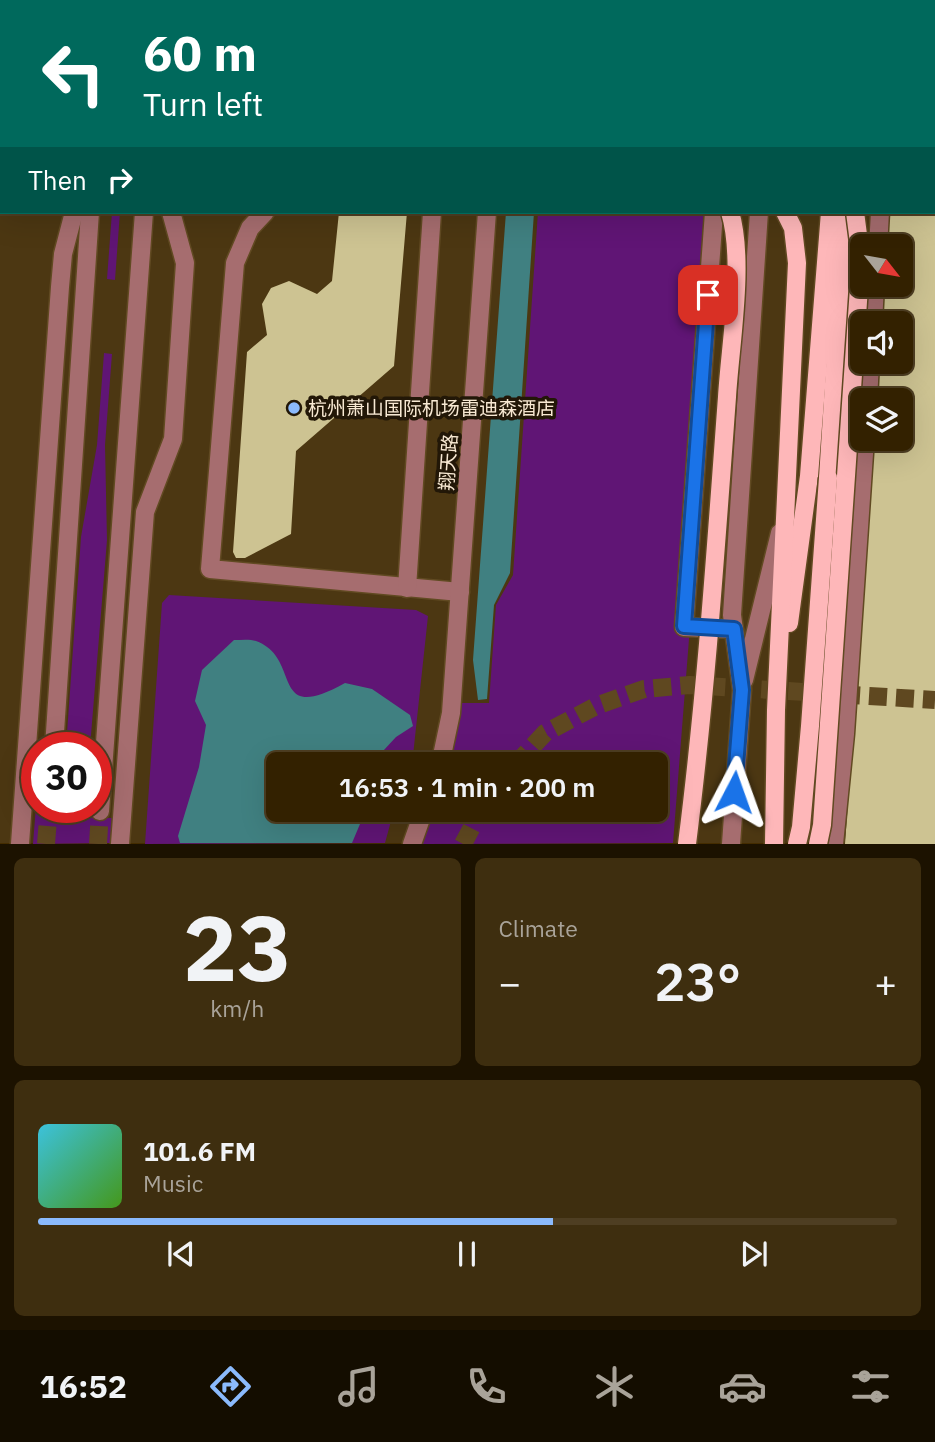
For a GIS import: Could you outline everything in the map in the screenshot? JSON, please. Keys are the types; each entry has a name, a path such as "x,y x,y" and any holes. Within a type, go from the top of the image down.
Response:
{"main road":[{"path":"687,844 703,721 737,253 730,214"},
{"path":"772,838 784,513 797,263 793,228 786,214"},
{"path":"776,710 803,538 830,214"},
{"path":"797,844 808,751 845,214"},
{"path":"818,844 822,825 861,258 855,214"}],"street":[{"path":"20,844 60,288 63,254 73,214"},
{"path":"55,732 90,214"},
{"path":"106,732 144,214"},
{"path":"121,844 145,512 173,439 185,262 172,214"},
{"path":"263,214 250,228 235,263 211,569 460,592"},
{"path":"407,588 432,214"},
{"name":"翔天路","path":"443,752 451,713 487,214"},
{"path":"713,214 684,626 734,629"},
{"path":"751,214 757,242"},
{"path":"742,690 734,629 759,214"},
{"path":"879,234 880,214"},
{"path":"834,844 845,734 864,451"},
{"path":"731,844 742,690 784,513"},
{"path":"412,844 420,822"}],"shaded area":[{"path":"0,214 935,214 935,843 0,843"},
{"path":"112,214 120,214 115,280 107,279"},
{"path":"538,214 714,214 696,550 673,843 421,844 429,822 668,822 668,752 452,752 461,703 489,703 496,605 513,575"},
{"path":"104,353 112,354 105,445 107,540 91,732 67,732 81,537 97,445"},
{"path":"169,595 416,610 428,616 413,752 266,752 266,822 391,822 385,843 145,844 162,603"},
{"path":"35,823 112,823 110,843 33,844"}],"water":[{"path":"506,214 534,214 510,573 494,605 487,699 478,700 473,660"},
{"path":"234,640 256,641 270,649 279,661 295,693 305,697 321,694 345,683 372,689 410,715 413,726 396,737 382,752 266,752 266,822 359,822 352,843 180,843 178,836 199,767 206,725 195,701 202,670"}],"building":[{"name":"杭州萧山国际机场雷迪森酒店","path":"339,214 407,214 394,366 296,451 291,534 245,558 236,558 233,552 247,352 267,335 262,304 271,288 289,281 317,294 332,281"},
{"path":"888,214 935,214 935,844 845,844 873,451 913,451 913,388 877,388 878,374 913,374 913,311 882,311 883,298 914,298 914,234 887,234"}],"tunnel":[{"path":"527,752 545,733 596,706 644,689 690,685 935,700"},
{"path":"463,844 475,822"},
{"path":"46,844 48,823"},
{"path":"98,844 99,823"}],"place":[{"name":"杭州萧山国际机场雷迪森酒店","path":"294,408"}],"route":[{"path":"708,295 684,626 734,629 742,690 734,792"}]}
